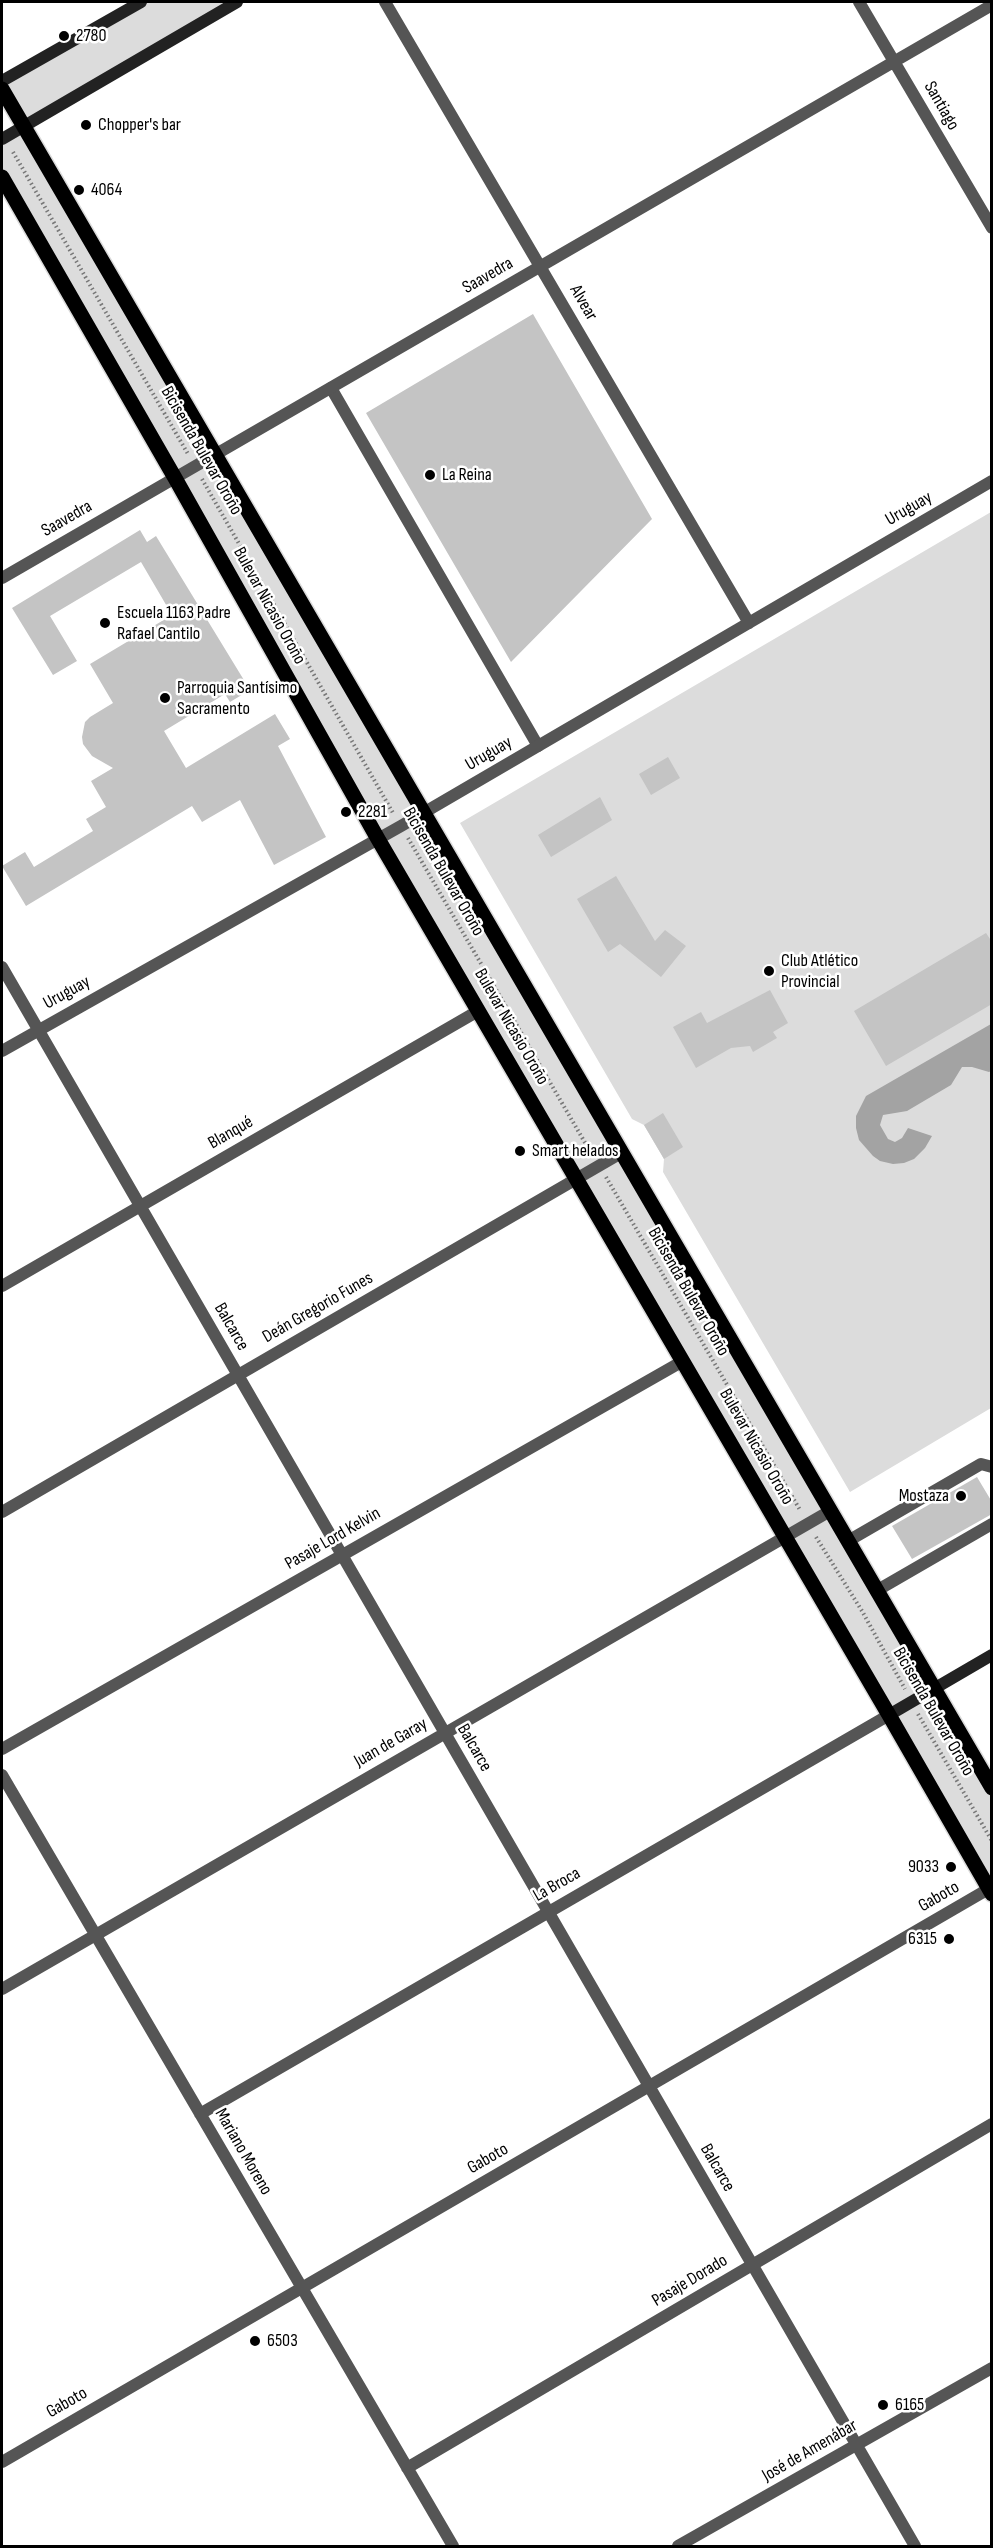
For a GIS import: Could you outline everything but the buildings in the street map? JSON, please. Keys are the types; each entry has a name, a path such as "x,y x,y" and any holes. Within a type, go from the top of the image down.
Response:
{"main road":[{"path":"2,81 141,2"},
{"path":"3,138 237,2"},
{"name":"Bulevar Nicasio Oroño","path":"2,89 992,1788"},
{"name":"Bulevar Nicasio Oroño","path":"2,177 378,839 990,1890"},
{"name":"La Broca","path":"889,1715 992,1655"}],"street":[{"name":"Alvear","path":"385,2 749,623"},
{"name":"Santiago","path":"859,2 992,228"},
{"name":"Saavedra","path":"2,578 992,5"},
{"path":"331,388 538,746"},
{"name":"Uruguay","path":"2,1051 401,826 992,481"},
{"name":"Balcarce","path":"2,967 915,2547"},
{"name":"Blanqué","path":"2,1286 478,1011"},
{"name":"Deán Gregorio Funes","path":"2,1512 621,1153"},
{"name":"Pasaje Lord Kelvin","path":"2,1749 683,1361"},
{"path":"848,1541 981,1464 992,1467"},
{"name":"Juan de Garay","path":"2,1989 830,1511"},
{"path":"876,1591 992,1524"},
{"name":"La Broca","path":"200,2114 889,1715"},
{"name":"Mariano Moreno","path":"2,1775 453,2547"},
{"name":"Gaboto","path":"2,2462 990,1890"},
{"name":"Pasaje Dorado","path":"407,2469 992,2124"},
{"name":"José de Amenábar","path":"678,2547 992,2368"}],"path":[{"name":"Bicisenda Bulevar Oroño","path":"3,138 807,1524 862,1611 911,1702 992,1841"}],"shaded area":[{"path":"141,2 237,2 24,125 991,1788 991,1894 2,177 2,139 23,126 2,81"},
{"name":"Club Atlético Provincial","path":"991,512 991,1408 850,1492 663,1172 664,1159 644,1125 632,1119 460,823"},
{"path":"991,1024 991,1071 962,1067 951,1085 907,1111 883,1115 880,1125 888,1139 895,1142 902,1138 908,1128 932,1136 925,1148 914,1159 904,1163 893,1164 880,1161 873,1156 859,1140 856,1128 856,1116 866,1096"}],"place":[{"name":"2780","path":"64,36"},
{"name":"Chopper's bar","path":"86,125"},
{"name":"4064","path":"79,190"},
{"name":"La Reina","path":"430,475"},
{"name":"Escuela 1163 Padre Rafael Cantilo","path":"105,623"},
{"name":"Parroquia Santísimo Sacramento","path":"165,698"},
{"name":"2281","path":"346,812"},
{"name":"Club Atlético Provincial","path":"769,971"},
{"name":"Smart helados","path":"520,1151"},
{"name":"Mostaza","path":"961,1496"},
{"name":"9033","path":"951,1867"},
{"name":"6315","path":"949,1939"},
{"name":"6503","path":"255,2341"},
{"name":"6165","path":"883,2405"}]}
